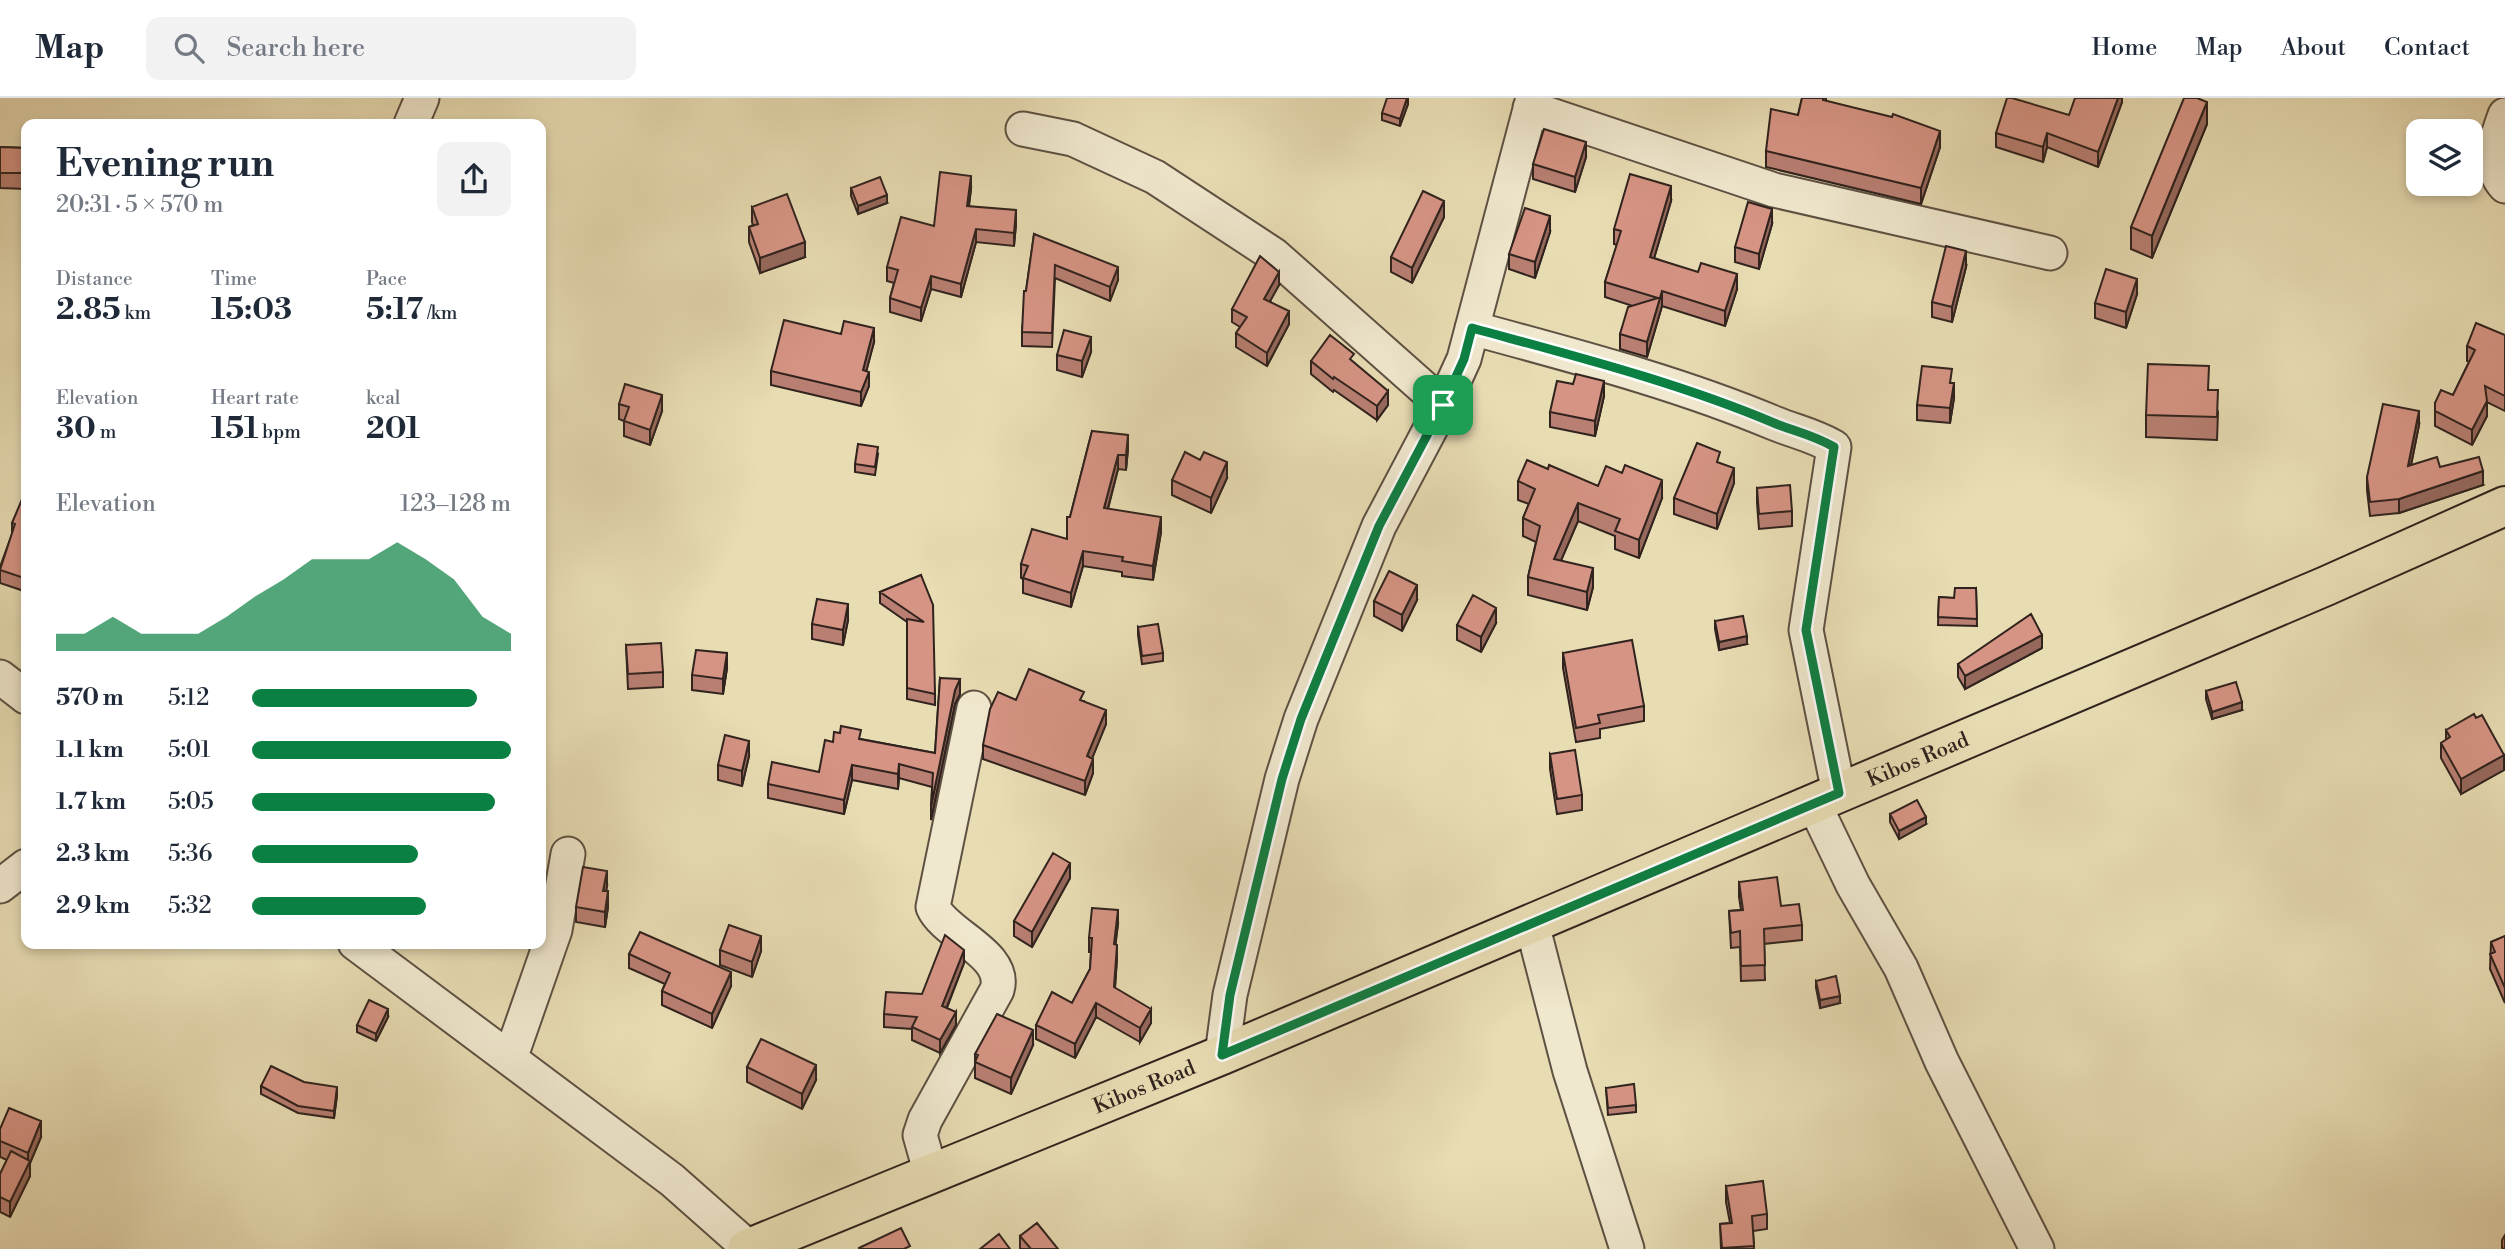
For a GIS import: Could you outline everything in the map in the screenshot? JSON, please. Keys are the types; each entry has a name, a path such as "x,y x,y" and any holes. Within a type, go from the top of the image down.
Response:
{"main road":[{"name":"Kibos Road","path":"763,1246 1826,799 2326,586 2505,506"}],"street":[{"path":"413,119 422,98"},
{"path":"1222,1055 1230,995 1282,779 1301,719 1379,526 1443,405 1464,359 1532,103 1773,190 2050,253"},
{"path":"2505,115 2493,162 2498,178 2505,186"},
{"path":"1023,129 1073,139 1155,177 1274,255 1443,405"},
{"path":"1472,328 1715,398 1783,427 1814,436 1834,447 1806,630 1826,799 1853,886 1901,968 1942,1062 2037,1249"},
{"path":"0,677 21,693"},
{"path":"931,1174 920,1135 925,1120 999,981 998,975 982,953 942,922 933,907 974,708"},
{"path":"510,1059 555,930 568,854"},
{"path":"0,886 21,870"},
{"path":"1532,923 1570,1071 1627,1249"},
{"path":"363,949 763,1246"}],"building":[{"path":"1387,98 1407,98 1400,119 1382,113"},
{"path":"1802,98 1823,98 1892,117 1893,114 1940,131 1921,188 1766,151 1771,109 1798,115"},
{"path":"2007,98 2069,115 2075,98 2118,98 2098,152 2047,133 2043,147 1996,133"},
{"path":"2184,98 2197,98 2207,102 2152,236 2131,227"},
{"path":"1544,129 1586,142 1575,177 1533,164"},
{"path":"0,147 21,148 21,173 0,173"},
{"path":"940,172 971,176 967,206 1016,210 1014,233 976,229 961,284 931,276 921,308 890,298 898,270 887,267 901,217 934,226"},
{"path":"1630,174 1671,186 1650,257 1698,272 1701,263 1737,274 1725,311 1662,291 1647,342 1620,334 1628,307 1658,298 1605,282 1621,231 1614,229"},
{"path":"880,177 887,195 858,206 851,188"},
{"path":"1423,191 1444,201 1412,268 1391,257"},
{"path":"787,194 805,242 760,258 749,227 758,224 752,207"},
{"path":"1748,202 1772,209 1759,254 1735,247"},
{"path":"1525,208 1550,216 1535,262 1509,254"},
{"path":"1034,234 1118,267 1110,287 1055,265 1052,333 1022,332 1024,291"},
{"path":"1946,246 1966,251 1952,307 1932,302"},
{"path":"1260,256 1279,272 1264,299 1289,311 1267,353 1236,333 1247,317 1232,309"},
{"path":"2106,269 2137,279 2126,312 2095,303"},
{"path":"784,320 841,334 844,321 874,328 863,370 869,372 861,392 771,371"},
{"path":"2476,323 2505,335 2505,396 2485,386 2487,401 2472,430 2435,411 2435,403 2441,390 2453,395 2475,350 2467,346"},
{"path":"1064,330 1091,337 1082,361 1057,355"},
{"path":"1330,335 1354,354 1350,359 1388,391 1377,406 1334,377 1333,379 1311,361"},
{"path":"2148,364 2209,366 2208,390 2218,390 2217,417 2146,415"},
{"path":"1922,366 1952,369 1950,383 1954,383 1950,408 1917,405"},
{"path":"1576,374 1604,381 1595,421 1550,412 1557,381 1573,384"},
{"path":"625,384 662,395 650,430 624,421 629,407 619,404"},
{"path":"2383,404 2419,411 2408,466 2437,457 2440,467 2479,457 2483,471 2399,499 2370,502 2367,477"},
{"path":"1092,431 1128,435 1126,455 1118,455 1104,508 1161,517 1153,566 1122,561 1123,557 1083,551 1071,593 1023,578 1028,566 1021,564 1032,529 1067,539 1067,517 1070,517"},
{"path":"1697,443 1720,452 1717,462 1734,468 1717,514 1674,498"},
{"path":"858,444 878,447 875,467 855,464"},
{"path":"1185,452 1200,460 1204,452 1227,462 1211,498 1172,480"},
{"path":"1527,460 1548,469 1549,465 1598,486 1606,466 1622,473 1625,465 1662,480 1639,540 1615,531 1620,519 1578,503 1554,559 1593,568 1587,592 1528,577 1540,526 1523,518 1535,489 1518,481"},
{"path":"1790,485 1792,511 1759,514 1757,488"},
{"path":"21,502 21,577 0,570 15,524 12,523"},
{"path":"1389,571 1417,585 1402,615 1374,601"},
{"path":"921,575 933,605 935,694 907,688 907,619 924,622 880,592"},
{"path":"1955,588 1976,588 1977,619 1938,617 1939,597 1954,598"},
{"path":"1473,595 1496,608 1481,637 1457,625"},
{"path":"817,599 848,604 843,630 812,624"},
{"path":"2031,614 2042,635 1965,676 1958,664"},
{"path":"1743,616 1747,636 1719,642 1715,621"},
{"path":"1158,624 1163,653 1142,656 1138,627"},
{"path":"1632,640 1644,706 1598,715 1600,723 1576,728 1563,653"},
{"path":"661,643 663,672 628,674 626,645"},
{"path":"696,650 727,653 723,679 692,675"},
{"path":"1029,669 1084,692 1080,700 1106,710 1087,756 1093,759 1085,781 983,745 990,709 998,692 1016,700"},
{"path":"940,678 960,679 955,690 931,806 933,773 899,764 898,774 852,765 844,800 768,784 772,762 819,772 825,740 833,742 834,732 840,733 841,726 861,730 859,739 935,753"},
{"path":"2236,682 2242,702 2212,712 2206,691"},
{"path":"2474,714 2476,718 2482,715 2504,755 2461,779 2441,743 2450,737 2446,730"},
{"path":"725,735 749,741 742,771 718,765"},
{"path":"1575,750 1582,795 1557,799 1550,754"},
{"path":"1917,800 1926,817 1899,831 1890,814"},
{"path":"1053,853 1070,863 1032,932 1014,921"},
{"path":"583,867 607,871 603,891 608,891 605,912 576,907"},
{"path":"1777,877 1781,906 1799,904 1802,925 1764,929 1765,965 1741,966 1740,931 1731,933 1729,911 1743,910 1739,882"},
{"path":"1092,908 1118,910 1114,944 1117,945 1114,987 1151,1009 1140,1028 1096,1003 1075,1044 1036,1025 1052,992 1072,1003 1090,969"},
{"path":"729,925 761,936 752,962 720,950"},
{"path":"640,932 731,972 712,1014 662,991 670,973 629,954"},
{"path":"945,935 964,950 942,1006 956,1012 940,1040 912,1027 917,1017 884,1014 886,992 922,994"},
{"path":"2505,936 2505,988 2490,954 2495,952 2491,942"},
{"path":"1836,976 1840,996 1820,1000 1816,981"},
{"path":"369,1000 388,1009 376,1034 357,1025"},
{"path":"997,1014 1033,1030 1011,1078 975,1062 978,1055 975,1054"},
{"path":"761,1039 816,1065 802,1094 747,1067"},
{"path":"271,1066 304,1082 337,1087 334,1111 298,1106 261,1086"},
{"path":"1634,1084 1636,1105 1608,1108 1606,1088"},
{"path":"9,1108 41,1121 28,1153 0,1141 0,1129"},
{"path":"11,1151 30,1161 10,1202 0,1197 0,1174"},
{"path":"1763,1181 1767,1214 1752,1216 1754,1246 1722,1248 1720,1224 1732,1223 1726,1186"},
{"path":"1037,1223 1058,1249 1031,1249 1020,1236"},
{"path":"901,1228 910,1246 904,1249 859,1249 859,1248"},
{"path":"999,1234 1010,1249 980,1249"}],"route":[{"path":"1472,328 1715,398 1783,427 1814,436 1834,447 1806,630 1839,793 1222,1055 1230,995 1282,779 1301,719 1379,526 1443,405 1464,359 1472,328"}]}
